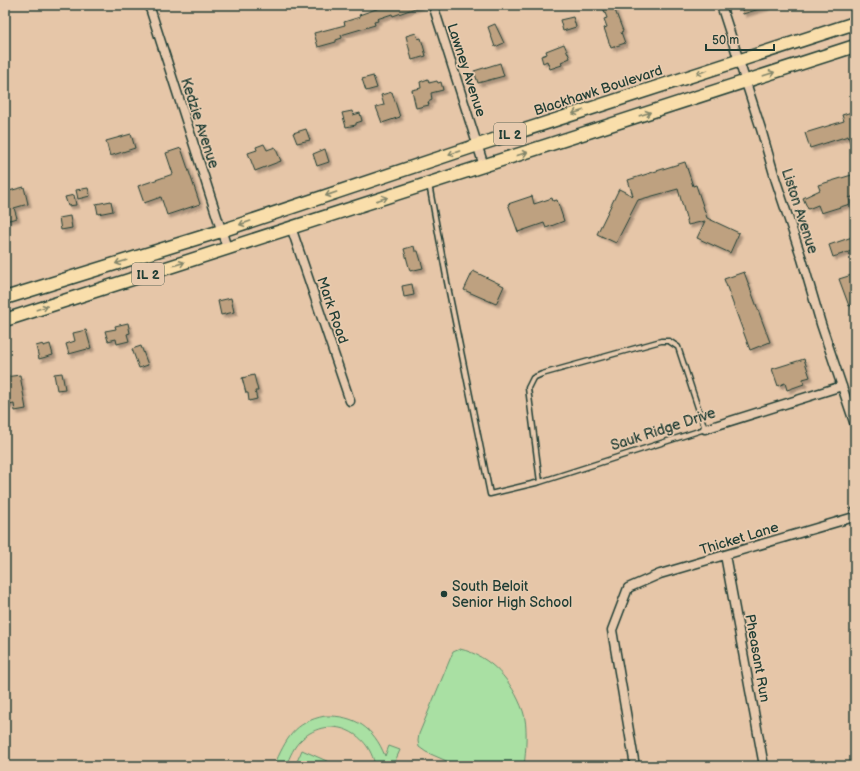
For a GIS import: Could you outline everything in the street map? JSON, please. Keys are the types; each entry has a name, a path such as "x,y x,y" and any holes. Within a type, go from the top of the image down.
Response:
{"main road":[{"name":"Blackhawk Boulevard","path":"221,231 478,145 855,23"},
{"name":"IL 2","path":"5,320 855,46"},
{"name":"IL 2","path":"5,298 221,231"}],"street":[{"name":"Kedzie Avenue","path":"150,5 227,248"},
{"name":"Lawney Avenue","path":"433,5 484,166"},
{"name":"Liston Avenue","path":"721,5 855,426"},
{"name":"Mark Road","path":"291,227 350,401"},
{"name":"Sauk Ridge Drive","path":"705,429 842,386"},
{"name":"Thicket Lane","path":"635,766 612,630 628,588 660,574 855,518"},
{"name":"Pheasant Run","path":"725,555 764,766"}],"lane":[{"name":"Sauk Ridge Drive","path":"429,184 447,282 490,494 540,482 705,429"},
{"path":"540,482 528,388 533,378 542,374 661,341 669,341 678,347 705,429"}],"green space":[{"path":"460,649 471,652 491,664 499,671 513,690 523,711 526,723 524,766 458,766 426,752 419,747 419,734 453,652"},
{"path":"325,716 345,718 362,725 375,738 385,756 389,746 400,750 393,766 375,766 371,754 365,744 356,735 335,727 324,728 313,732 302,739 291,755 286,766 274,766 287,740 298,727 314,719"},
{"path":"302,750 338,766 295,766"}],"building":[{"path":"382,5 421,6 393,16 392,14 377,19 378,21 374,22 375,25 341,35 342,38 336,40 336,42 318,47 314,33 345,25 344,22 360,17 359,15 382,7"},
{"path":"602,5 613,5 623,31 621,32 625,43 611,48 604,28 607,27 604,19 607,18"},
{"path":"741,5 766,5 766,7 743,14"},
{"path":"573,17 576,27 563,31 560,20"},
{"path":"495,24 504,43 495,47 488,27"},
{"path":"416,33 418,39 421,38 426,56 412,60 406,36"},
{"path":"564,44 570,58 561,62 562,65 550,69 547,61 543,63 541,56 547,54 546,51"},
{"path":"500,63 504,76 478,83 474,71"},
{"path":"373,76 377,88 366,91 362,79"},
{"path":"428,79 429,83 437,81 438,83 441,82 443,90 431,93 432,100 428,102 429,105 416,108 412,90 421,88 420,82"},
{"path":"392,92 400,117 382,123 376,107 384,105 381,95"},
{"path":"352,111 353,115 360,113 362,121 356,123 356,125 346,127 342,113"},
{"path":"855,111 855,151 853,152 848,136 810,148 805,133 844,121 842,115"},
{"path":"306,129 310,140 297,143 293,133"},
{"path":"131,134 135,148 110,156 106,141"},
{"path":"264,144 267,150 275,147 281,161 255,171 248,153 257,150 256,147"},
{"path":"181,148 200,204 167,215 161,197 144,203 138,186 173,174 166,153"},
{"path":"325,149 329,162 317,166 313,154"},
{"path":"685,162 693,186 696,185 707,218 739,233 730,253 697,238 705,221 688,225 678,189 638,200 616,243 597,234 619,189 633,196 628,180"},
{"path":"855,174 855,196 849,198 850,204 821,213 818,205 808,209 803,198 820,190 818,185"},
{"path":"24,187 28,204 14,208 17,218 5,221 5,192"},
{"path":"88,188 90,196 78,199 76,190"},
{"path":"74,195 76,205 68,206 65,197"},
{"path":"532,196 534,204 552,198 553,201 557,200 564,221 546,228 544,223 518,232 508,204"},
{"path":"111,201 113,211 98,214 96,204"},
{"path":"70,216 72,228 61,230 59,218"},
{"path":"855,236 855,250 833,257 829,245"},
{"path":"414,246 415,251 418,251 423,268 410,271 404,249"},
{"path":"473,271 504,286 496,304 464,290"},
{"path":"744,272 770,342 750,350 724,279"},
{"path":"855,274 855,304 849,306 839,279"},
{"path":"412,284 414,295 404,297 402,286"},
{"path":"231,298 234,312 221,315 218,301"},
{"path":"128,323 130,333 127,334 129,341 117,344 116,339 108,341 105,331 116,329 115,326"},
{"path":"86,330 91,348 69,354 66,344 75,341 73,333"},
{"path":"43,344 43,346 50,344 53,355 39,359 36,346"},
{"path":"141,346 148,365 139,368 132,349"},
{"path":"804,359 810,377 803,379 804,384 787,390 785,383 778,386 772,369"},
{"path":"62,373 65,389 57,390 54,374"},
{"path":"20,375 26,409 15,411 14,404 5,406 5,377"},
{"path":"254,375 258,391 255,391 257,399 249,401 248,393 246,393 242,378"}],"place":[{"name":"South Beloit Senior High School","path":"444,594"}]}
